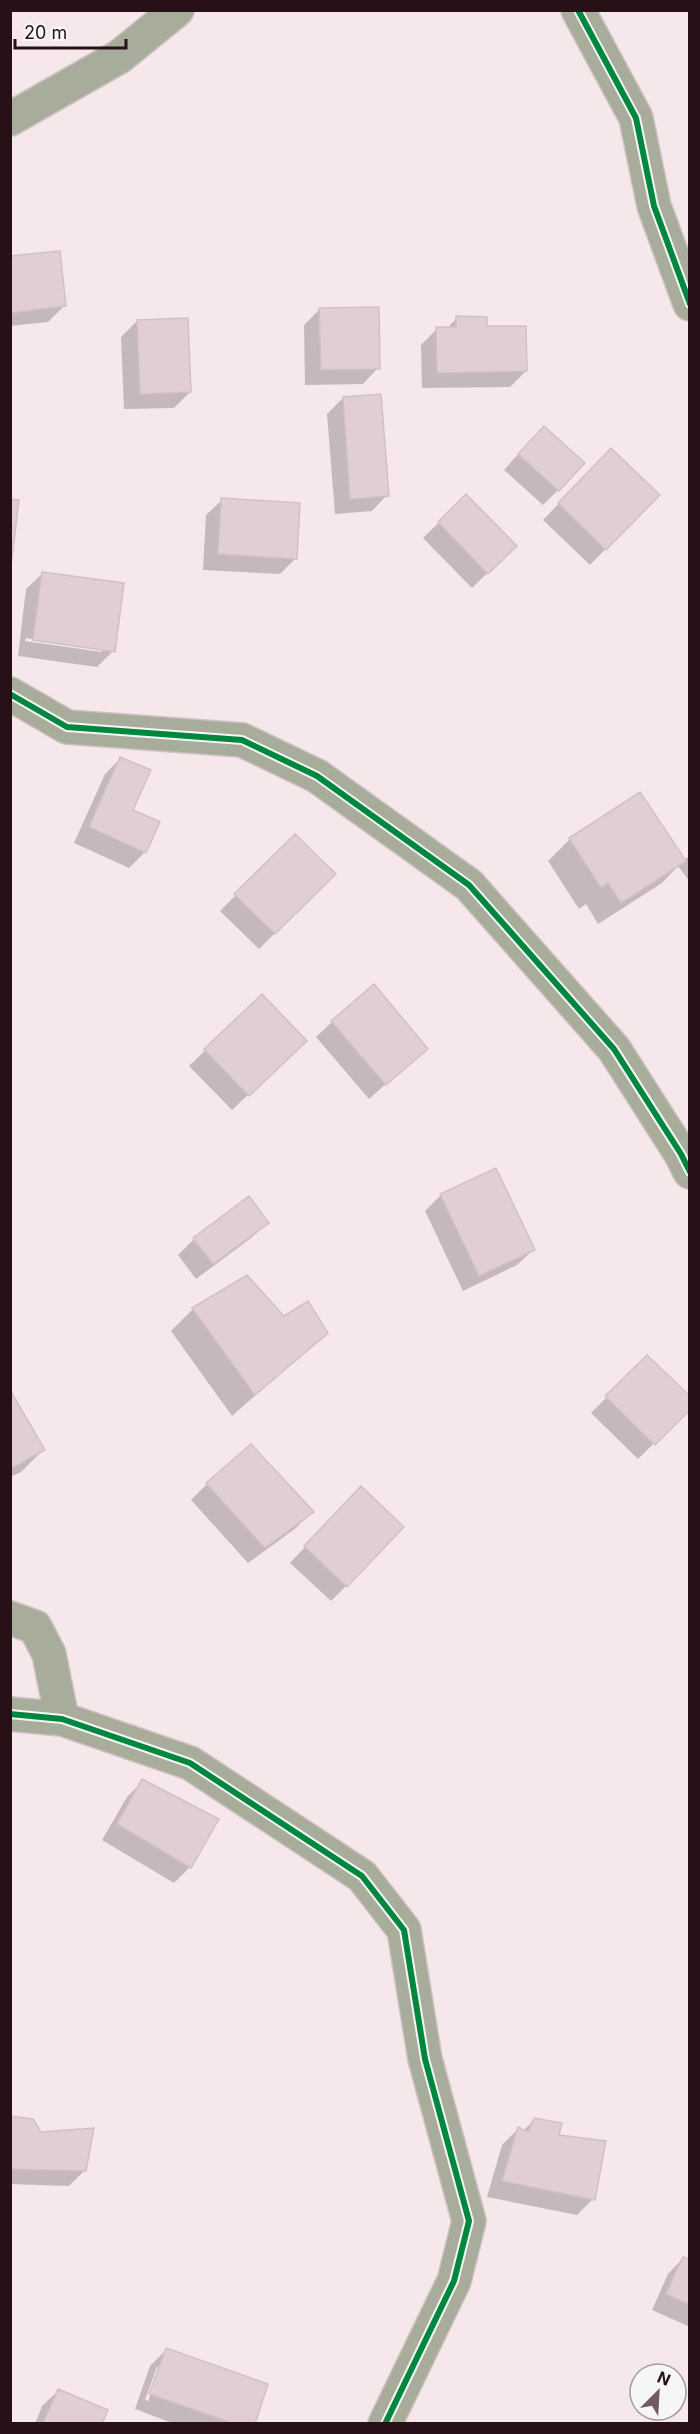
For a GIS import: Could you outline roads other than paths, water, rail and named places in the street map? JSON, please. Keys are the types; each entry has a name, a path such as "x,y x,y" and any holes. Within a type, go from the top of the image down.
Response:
{"street":[{"path":"10,119 119,57 177,10"},
{"path":"578,10 636,118 654,206 690,304"},
{"path":"10,694 67,727 242,740 316,776 469,885 614,1049 681,1154 690,1172"},
{"path":"10,1618 35,1627 49,1654 62,1719"},
{"path":"10,1714 62,1719 190,1763 362,1876 404,1930 425,2060 468,2221 454,2281 385,2424"}]}
